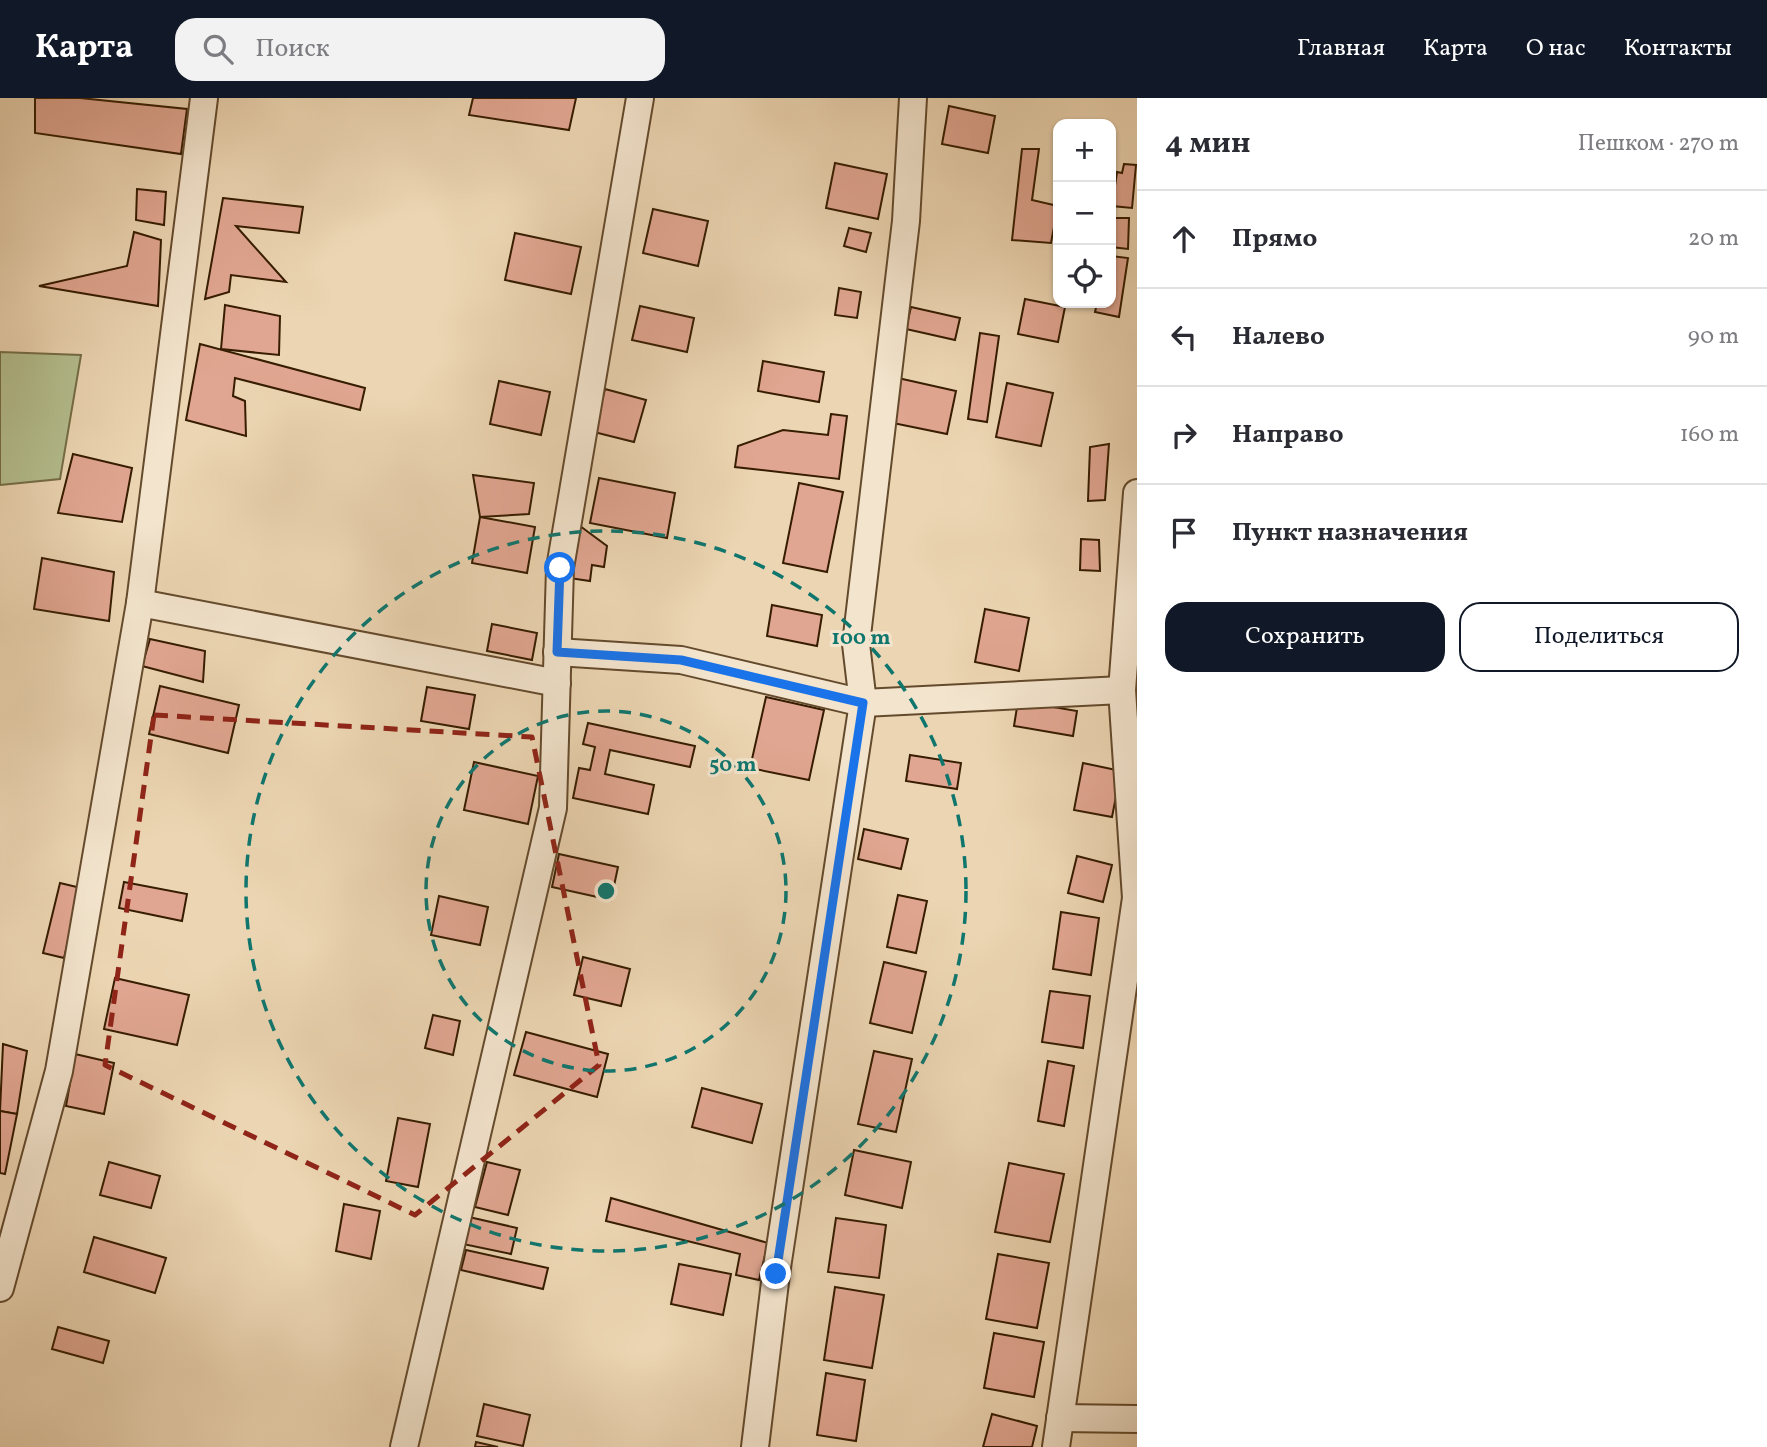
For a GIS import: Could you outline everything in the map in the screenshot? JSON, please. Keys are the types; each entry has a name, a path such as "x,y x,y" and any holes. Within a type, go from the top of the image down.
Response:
{"street":[{"path":"0,1288 60,1071 140,603 204,98"},
{"path":"404,1447 553,808 560,568 640,98"},
{"path":"755,1447 776,1274 863,703 856,644 906,221 913,98"},
{"path":"1056,1447 1137,898 1122,690 1137,493"},
{"path":"140,603 556,682"},
{"path":"557,652 681,660 863,703 1122,690"},
{"path":"1060,1418 1137,1419"}],"highlighted area":[{"path":"154,715 532,737 599,1065 415,1215 105,1065"}],"green space":[{"path":"0,352 81,355 60,479 0,485"}],"building":[{"path":"35,98 80,98 187,109 181,154 35,133"},
{"path":"473,98 576,98 569,130 469,115"},
{"path":"949,106 995,116 988,153 942,144"},
{"path":"1022,149 1039,149 1032,200 1053,205 1051,243 1012,240"},
{"path":"835,163 887,174 878,219 826,208"},
{"path":"1124,164 1136,165 1132,208 1116,206 1117,172 1122,173"},
{"path":"137,189 166,192 164,225 136,220"},
{"path":"223,198 303,207 299,233 236,226 286,282 231,275 229,292 205,299"},
{"path":"653,209 708,221 698,266 643,253"},
{"path":"1116,218 1129,218 1128,249 1116,248"},
{"path":"849,228 871,233 866,252 844,246"},
{"path":"134,232 161,240 158,306 39,286 127,266"},
{"path":"515,233 581,247 571,294 505,280"},
{"path":"1116,257 1128,258 1119,317 1095,312 1096,308 1116,308"},
{"path":"839,288 861,292 857,318 835,315"},
{"path":"1025,299 1053,305 1053,308 1065,308 1058,342 1018,334"},
{"path":"225,305 280,316 279,355 221,349"},
{"path":"640,306 694,318 687,352 632,340"},
{"path":"911,307 960,318 955,340 906,329"},
{"path":"980,333 999,336 987,422 968,419"},
{"path":"200,344 365,388 360,410 235,378 233,396 245,401 246,436 186,420"},
{"path":"763,361 824,372 819,402 758,391"},
{"path":"898,378 956,391 947,434 888,422"},
{"path":"499,381 550,392 541,435 490,424"},
{"path":"1007,383 1053,393 1041,446 996,437"},
{"path":"605,389 646,400 634,442 594,432"},
{"path":"831,414 847,416 839,479 735,467 738,446 783,430 828,435"},
{"path":"1109,444 1105,500 1088,501 1090,447"},
{"path":"73,454 132,468 122,522 58,513"},
{"path":"473,475 534,483 529,514 480,517"},
{"path":"599,478 675,493 667,538 590,523"},
{"path":"799,483 843,492 827,572 783,563"},
{"path":"480,517 535,527 527,573 472,563"},
{"path":"576,523 607,546 604,567 592,565 590,581 569,578"},
{"path":"1081,539 1099,540 1100,571 1080,570"},
{"path":"42,558 114,572 109,621 34,609"},
{"path":"772,605 822,615 817,646 767,636"},
{"path":"985,609 1029,618 1019,671 975,662"},
{"path":"492,624 537,633 532,660 487,651"},
{"path":"150,639 205,651 203,682 142,666"},
{"path":"160,686 239,705 228,753 149,734"},
{"path":"427,687 475,695 469,729 421,721"},
{"path":"766,697 824,710 809,780 750,768"},
{"path":"1018,701 1077,711 1073,736 1014,726"},
{"path":"588,723 695,746 690,767 610,750 605,774 654,785 648,814 573,798 579,768 590,770 595,747 583,744"},
{"path":"910,755 961,763 957,789 906,781"},
{"path":"474,762 538,776 528,824 464,810"},
{"path":"1083,763 1121,771 1112,817 1074,810"},
{"path":"864,829 908,839 901,869 858,859"},
{"path":"559,854 618,867 611,900 552,887"},
{"path":"1077,856 1112,865 1103,902 1068,893"},
{"path":"124,882 187,894 182,921 119,908"},
{"path":"60,883 81,888 64,958 43,953"},
{"path":"898,895 927,901 916,953 887,947"},
{"path":"439,896 488,907 480,945 431,935"},
{"path":"1061,912 1099,918 1091,975 1053,969"},
{"path":"583,957 630,969 621,1006 574,995"},
{"path":"884,962 926,972 912,1033 870,1023"},
{"path":"115,978 189,995 177,1045 104,1029"},
{"path":"1050,991 1090,996 1083,1048 1042,1042"},
{"path":"433,1015 460,1021 453,1055 425,1048"},
{"path":"526,1032 608,1054 597,1097 514,1075"},
{"path":"3,1044 27,1051 17,1114 0,1111"},
{"path":"874,1051 912,1059 896,1132 858,1124"},
{"path":"75,1054 114,1063 104,1114 66,1106"},
{"path":"1048,1061 1074,1066 1064,1126 1038,1121"},
{"path":"702,1088 762,1104 752,1143 692,1127"},
{"path":"0,1111 17,1114 5,1174 0,1173"},
{"path":"398,1118 430,1124 418,1187 386,1181"},
{"path":"854,1150 911,1162 902,1208 845,1195"},
{"path":"109,1162 160,1176 151,1208 100,1195"},
{"path":"487,1162 520,1170 508,1215 475,1207"},
{"path":"1009,1163 1064,1174 1050,1242 995,1232"},
{"path":"611,1198 768,1243 759,1280 736,1275 740,1254 606,1221"},
{"path":"344,1204 380,1211 371,1259 336,1251"},
{"path":"469,1217 517,1228 511,1254 463,1244"},
{"path":"836,1218 886,1225 879,1278 828,1272"},
{"path":"94,1237 166,1258 155,1293 84,1272"},
{"path":"466,1250 548,1268 543,1289 461,1270"},
{"path":"998,1254 1049,1263 1037,1328 986,1319"},
{"path":"679,1264 731,1274 723,1315 671,1304"},
{"path":"835,1287 884,1295 872,1368 824,1360"},
{"path":"58,1327 109,1341 103,1363 52,1349"},
{"path":"994,1333 1044,1342 1034,1397 984,1388"},
{"path":"826,1373 865,1380 856,1441 817,1435"},
{"path":"484,1404 530,1415 523,1446 477,1436"},
{"path":"992,1414 1037,1426 1032,1447 983,1447"},
{"path":"476,1442 498,1447 475,1447"}],"route":[{"path":"560,568 557,652 681,660 863,703 776,1274"}]}
